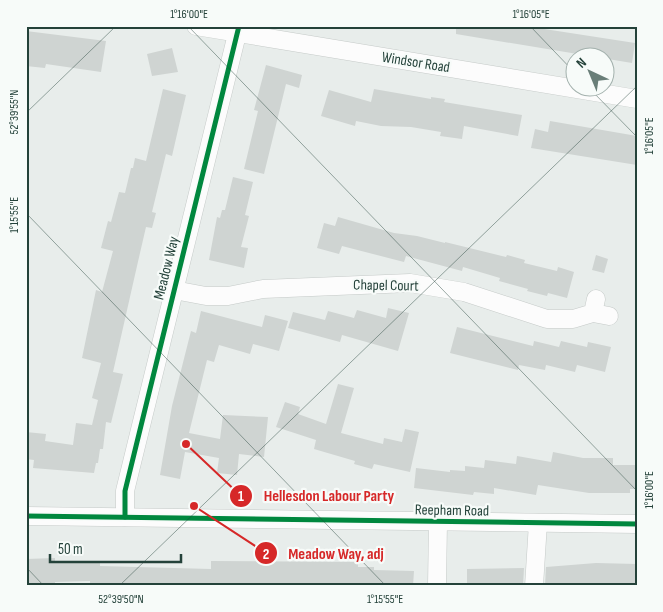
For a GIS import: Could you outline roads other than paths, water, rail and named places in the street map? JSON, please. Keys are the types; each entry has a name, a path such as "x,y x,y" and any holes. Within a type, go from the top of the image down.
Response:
{"street":[{"name":"Windsor Road","path":"196,26 238,30 637,99"},
{"name":"Meadow Way","path":"125,516 126,491 238,30"},
{"name":"Chapel Court","path":"174,290 206,296 228,296 263,289 410,283 464,292 547,319 573,319 600,309"},
{"name":"Reepham Road","path":"26,516 637,524"},
{"path":"438,522 438,586"},
{"path":"534,586 538,523"}],"place":[{"name":"Hellesdon Labour Party","path":"186,444"},
{"name":"Meadow Way, adj","path":"194,506"}]}
